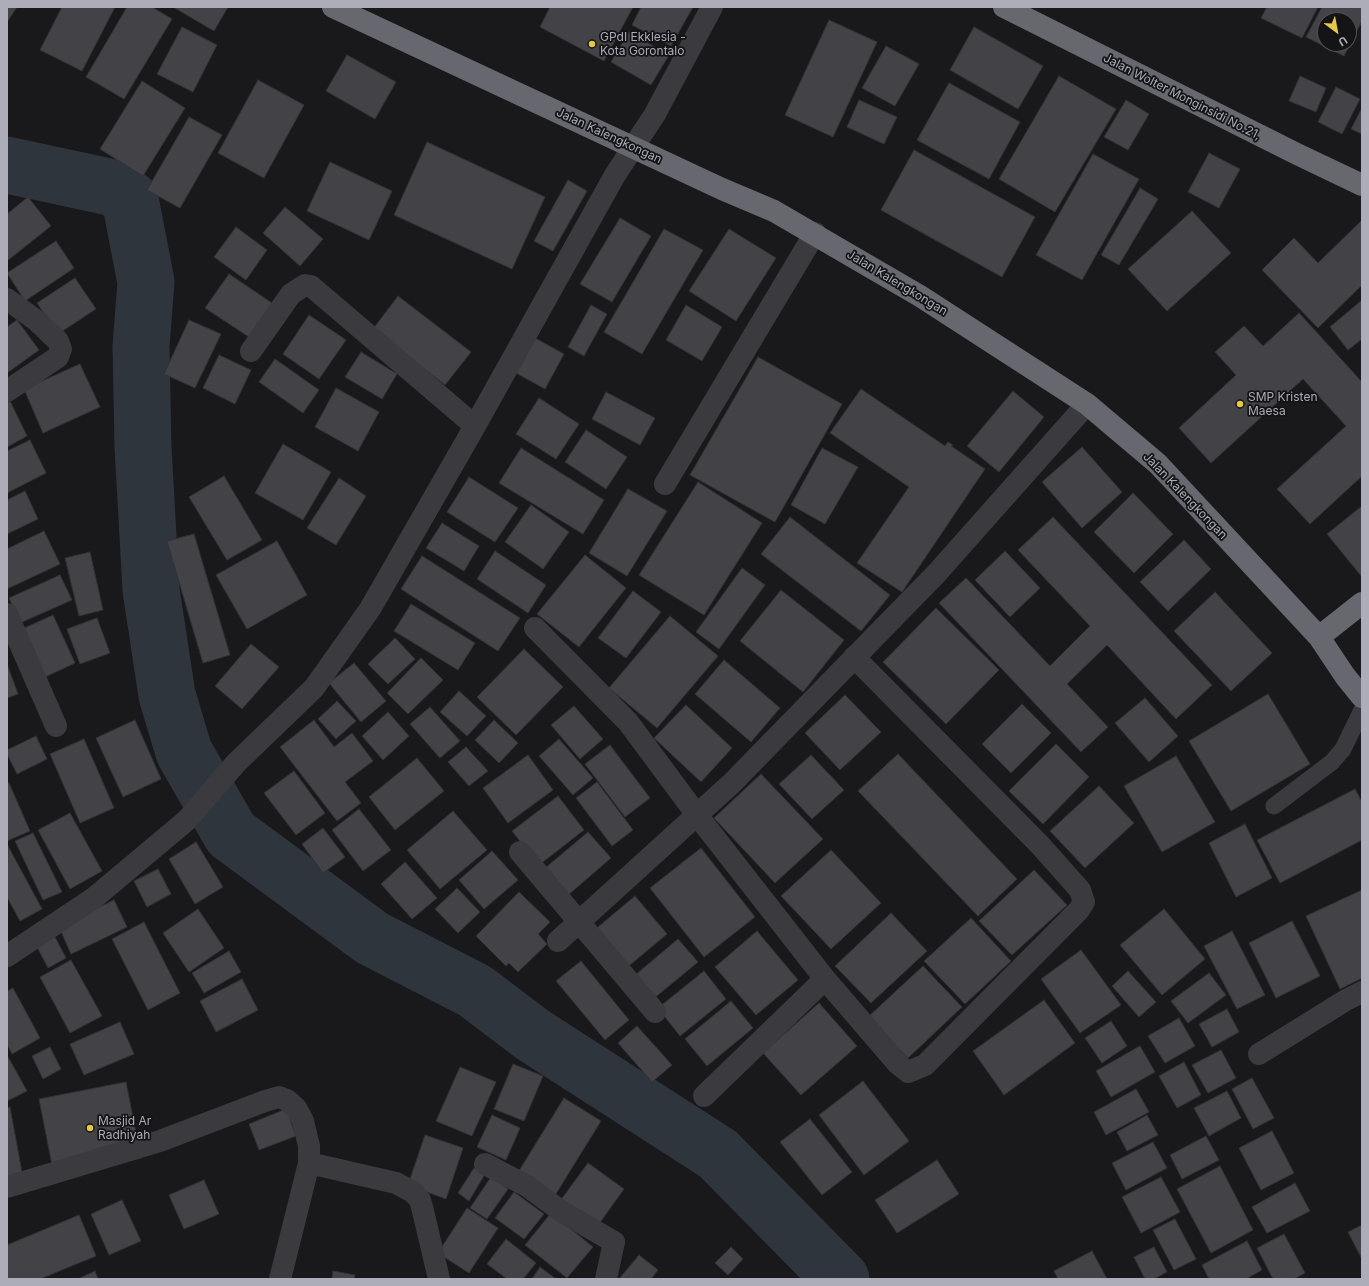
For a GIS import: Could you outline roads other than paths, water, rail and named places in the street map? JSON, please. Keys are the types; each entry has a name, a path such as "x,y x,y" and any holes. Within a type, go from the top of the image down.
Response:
{"highway":[{"name":"Jalan Kalengkongan","path":"332,7 722,189 774,210 920,296 1087,404 1158,464 1319,637 1345,676 1362,697"},
{"name":"Jalan Wolter Monginsidi No.21,","path":"1004,7 1362,185"},
{"path":"1319,637 1362,604"}],"street":[{"path":"7,956 94,898 187,820 236,763 314,688 374,603 632,147 655,114 712,7"},
{"path":"664,484 815,234"},
{"path":"250,351 291,294 305,285 310,286 475,426"},
{"path":"7,299 42,326 58,342 61,349 58,357 7,391"},
{"path":"558,941 732,783 936,574 1087,404"},
{"path":"7,614 56,726"},
{"path":"535,628 628,722 697,815 825,979 898,1064 908,1072 914,1070 930,1059 1079,910 1084,902 1080,890 1040,845 854,657"},
{"path":"520,852 655,1012"},
{"path":"704,1096 825,979"},
{"path":"1259,1054 1346,1000 1362,992"},
{"path":"7,1187 160,1141 278,1097 288,1100 296,1108 303,1121 309,1146 309,1163 280,1279"},
{"path":"309,1163 396,1183 412,1192 420,1200 424,1211 439,1279"},
{"path":"485,1164 527,1186 561,1211 614,1242 606,1279"}],"lane":[{"path":"1274,806 1332,762 1343,749 1362,710"}],"waterway":[{"path":"7,165 114,188 130,199 146,282 141,346 143,447 151,590 167,695 184,752 231,834 372,938 475,991 533,1035 718,1154 841,1279"}],"place":[{"name":"GPdI Ekklesia - Kota Gorontalo","path":"592,44"},
{"name":"SMP Kristen Maesa","path":"1240,404"},
{"name":"Masjid Ar Radhiyah","path":"90,1128"}]}
